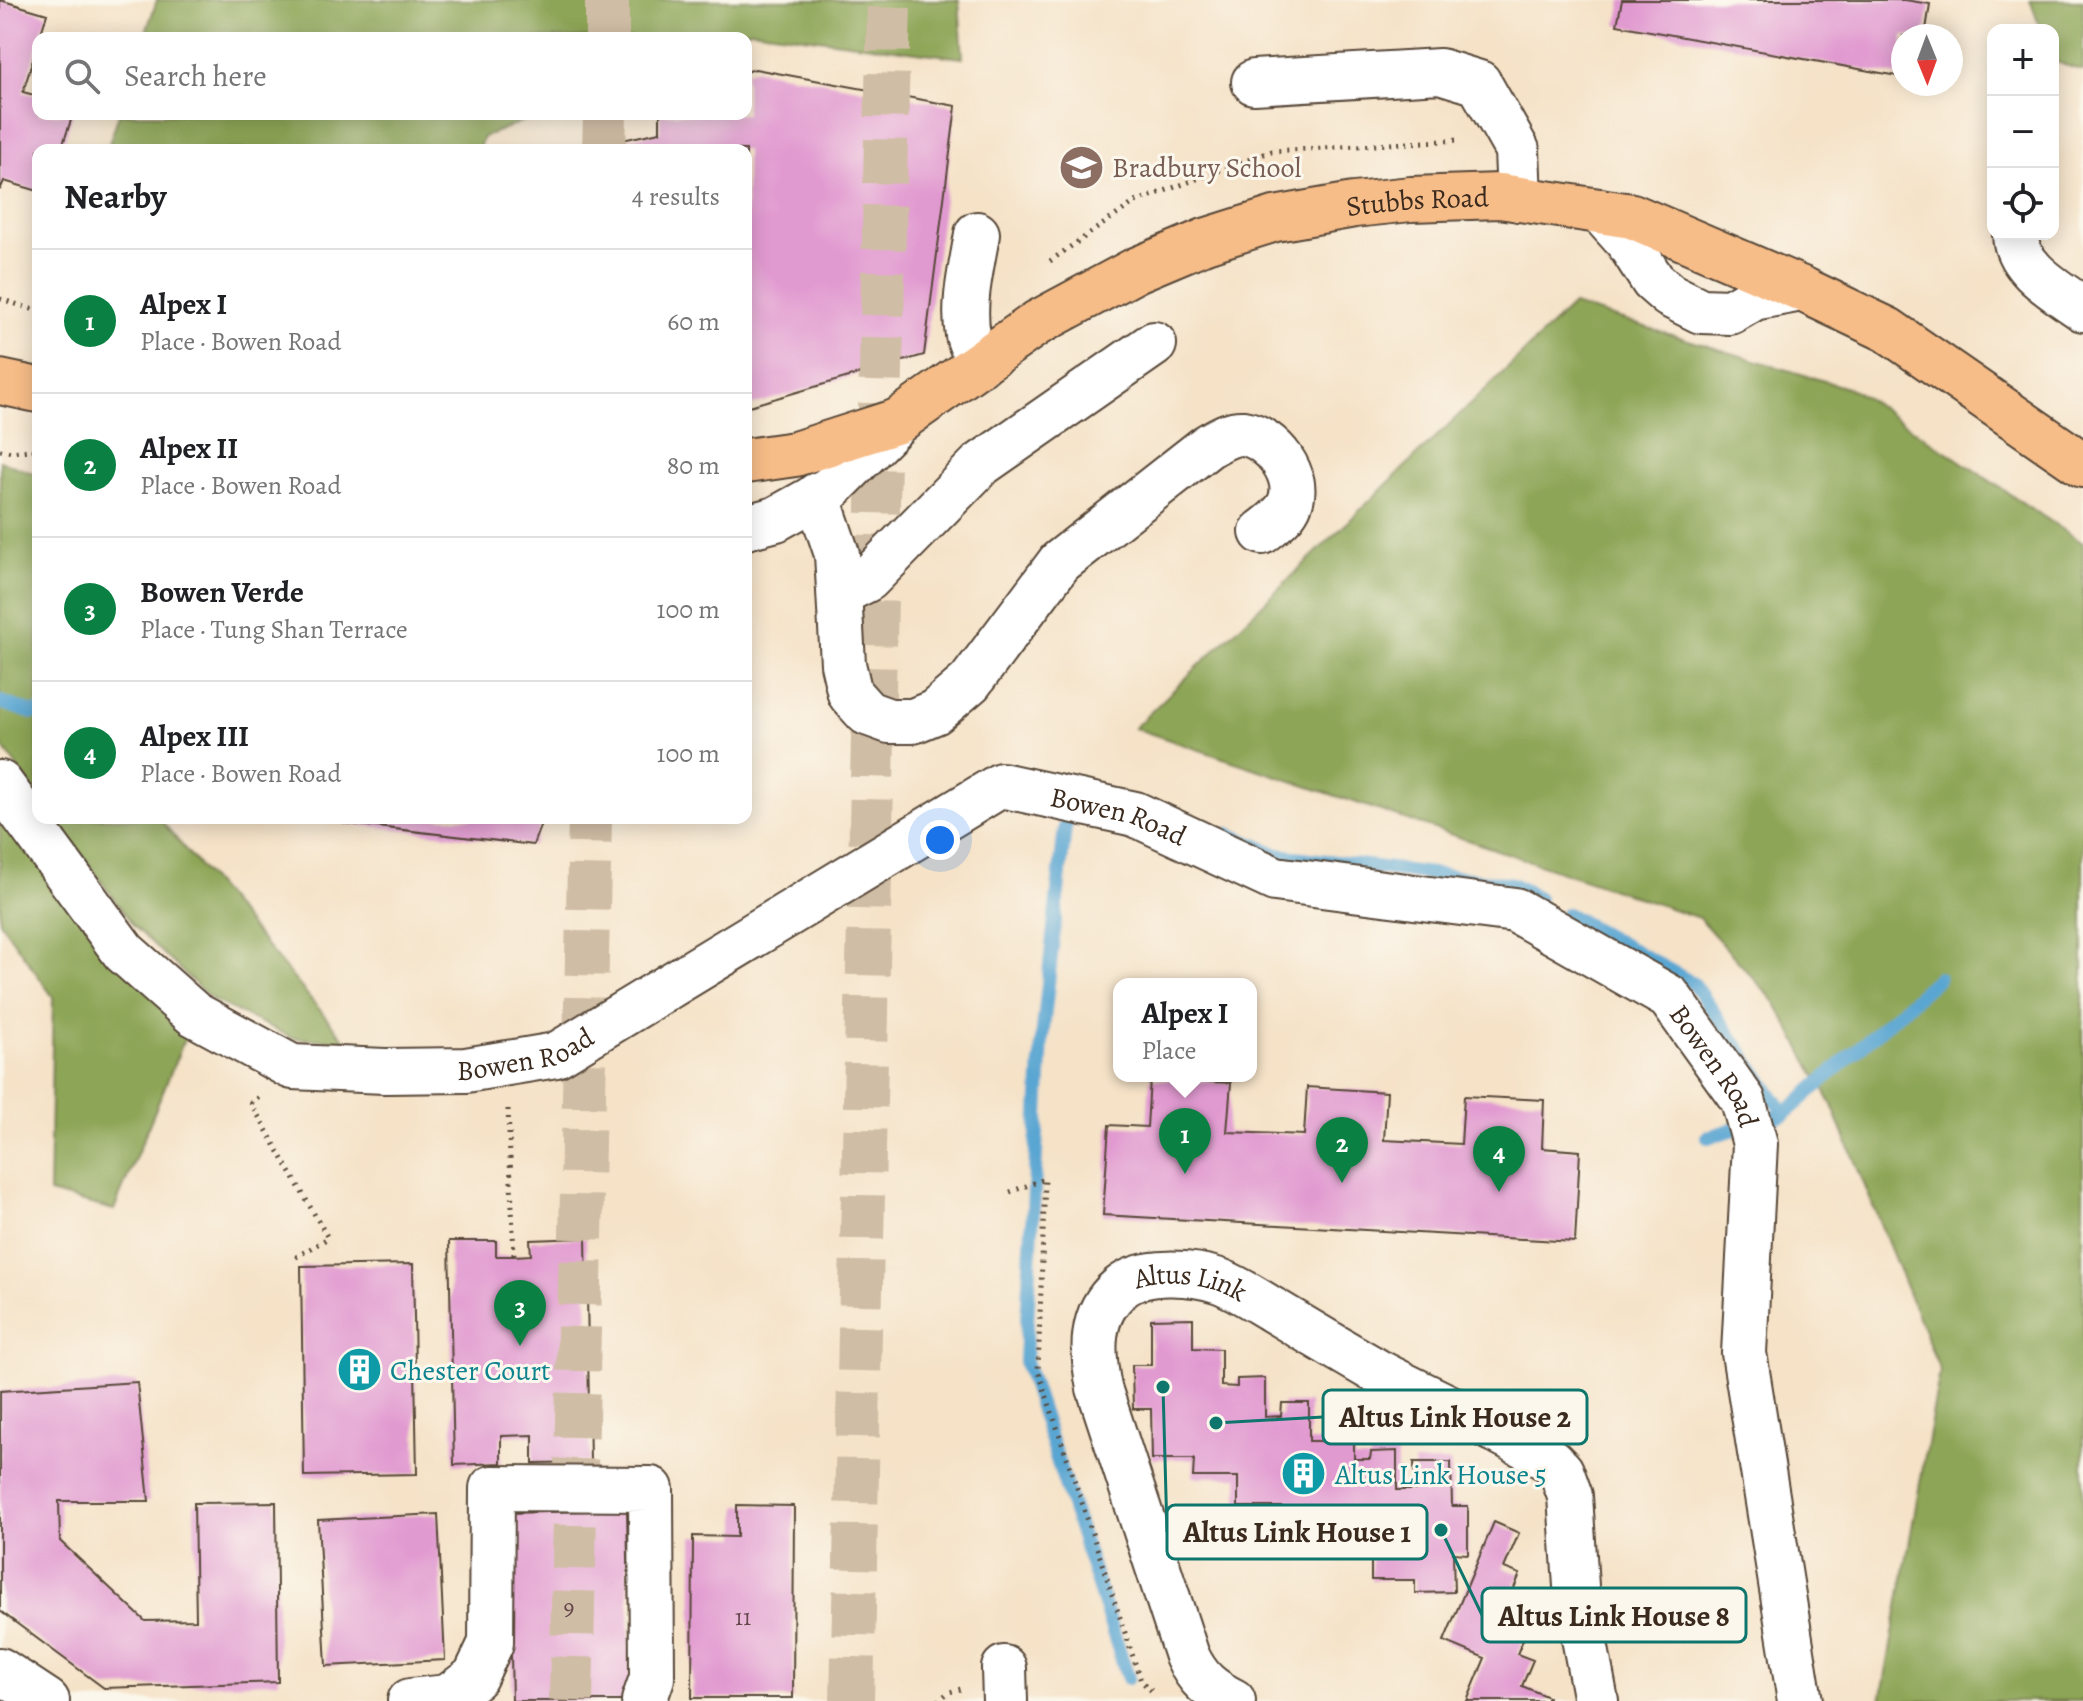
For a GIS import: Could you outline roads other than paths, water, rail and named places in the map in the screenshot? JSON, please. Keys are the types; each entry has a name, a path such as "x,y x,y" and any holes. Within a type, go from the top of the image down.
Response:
{"main road":[{"name":"Stubbs Road","path":"752,460 795,454 898,421 1037,323 1136,270 1205,241 1275,219 1354,205 1411,199 1500,196 1632,216 1802,289 1888,330 2083,465"},
{"path":"0,382 32,389"}],"street":[{"path":"1254,82 1440,71 1479,83 1517,150 1519,199"},
{"path":"1600,211 1628,242 1653,281 1669,295 1701,311 1730,312 1754,298 1802,289"},
{"path":"977,234 967,294 967,320 968,337 980,364"},
{"path":"2015,240 2022,258 2037,274 2083,309"},
{"path":"840,593 868,579 980,465 1154,344"},
{"path":"752,525 776,519 830,489 898,421"},
{"path":"817,495 837,554 843,664 850,694 867,713 889,721 913,721 935,712 970,682 1060,562 1208,446 1231,433 1246,433 1272,448 1291,479 1291,501 1283,515 1262,532"},
{"name":"Bowen Road","path":"0,783 124,952 194,1014 292,1067 466,1070 556,1055 1001,785 1135,814 1275,879 1515,910 1669,997 1743,1100 1755,1144 1744,1353 1800,1701"},
{"name":"Altus Link","path":"1233,1701 1205,1685 1187,1656 1099,1388 1095,1365 1096,1326 1102,1308 1112,1294 1141,1276 1158,1273 1202,1277 1230,1285 1375,1370 1537,1453 1561,1471 1570,1496 1577,1601 1596,1701"},
{"path":"410,1701 448,1697 475,1677 491,1643 492,1488 651,1489 652,1678 644,1701"},
{"path":"0,1670 47,1701"}],"waterway":[{"path":"0,702 32,713"},
{"path":"1074,806 1065,827 1042,1039 1025,1361 1128,1678"},
{"path":"1228,834 1278,855 1512,884 1538,898"},
{"path":"1567,914 1694,984 1785,1114"},
{"path":"1708,1137 1785,1114 1938,978"}],"tunnel":[{"path":"607,0 607,32"},
{"path":"852,1701 889,0"},
{"path":"604,144 605,120"},
{"path":"571,1701 590,824"}],"place":[{"name":"Bradbury School","path":"1081,167"},
{"name":"Alpex I","path":"1185,1174"},
{"name":"Alpex II","path":"1342,1183"},
{"name":"Alpex III","path":"1499,1192"},
{"name":"Bowen Verde","path":"520,1346"},
{"name":"Chester Court","path":"359,1370"},
{"name":"Altus Link House 1","path":"1163,1387"},
{"name":"Altus Link House 2","path":"1216,1423"},
{"name":"Altus Link House 5","path":"1304,1474"},
{"name":"Altus Link House 8","path":"1441,1530"}]}
